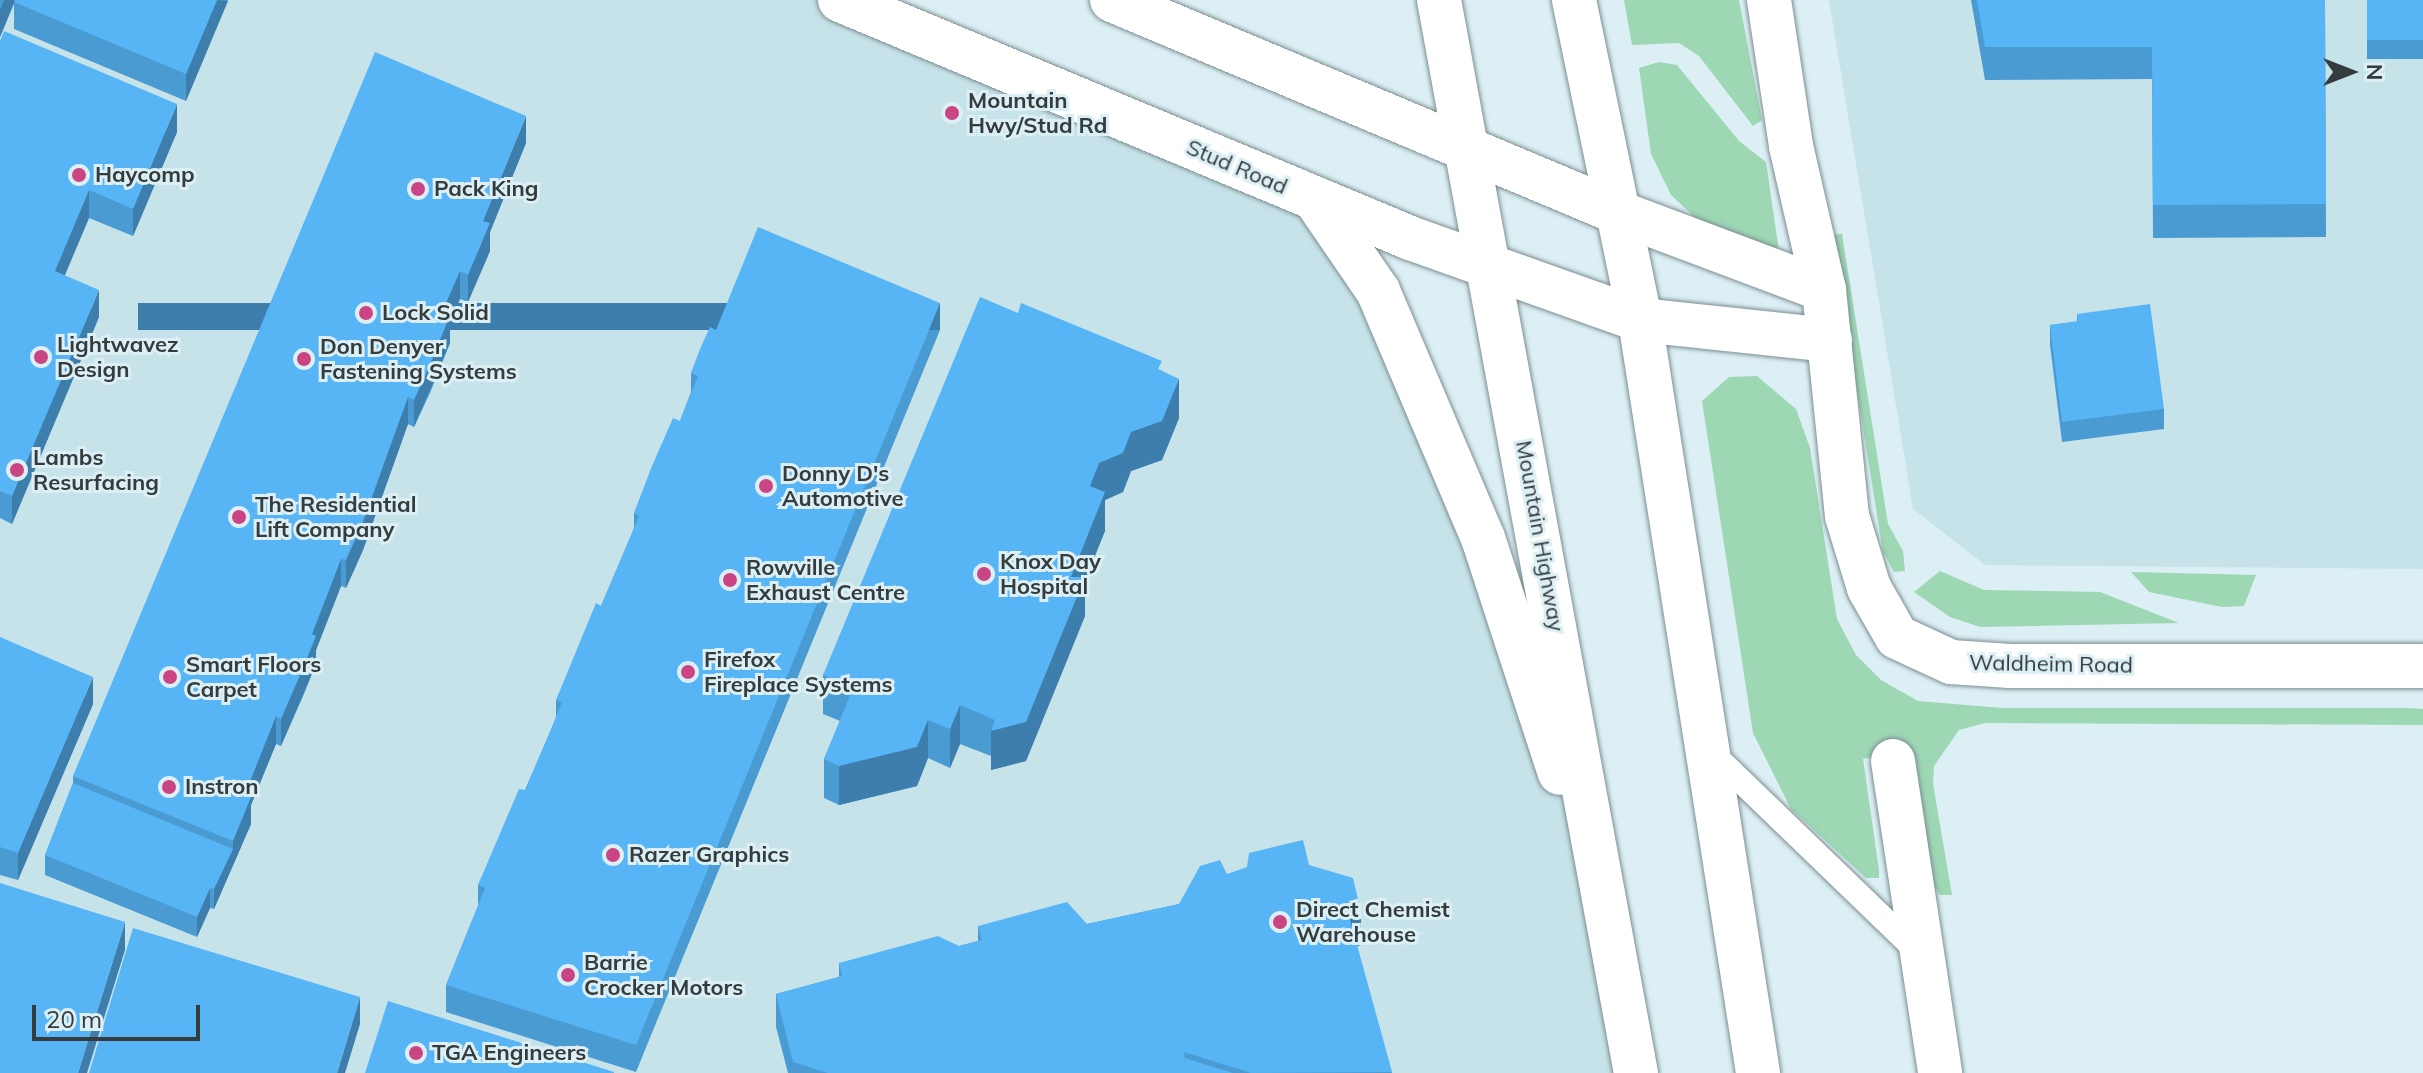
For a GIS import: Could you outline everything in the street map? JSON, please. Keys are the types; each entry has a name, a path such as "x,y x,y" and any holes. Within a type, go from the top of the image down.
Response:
{"main road":[{"name":"Stud Road","path":"840,0 1315,199 1492,268 1640,320"},
{"path":"1112,0 1617,212 1824,290"},
{"name":"Mountain Highway","path":"1439,0 1492,268 1636,1073"},
{"path":"1574,0 1640,320 1703,744 1758,1073"},
{"name":"Waldheim Road","path":"1769,0 1785,103 1824,290 1847,516 1869,588 1897,637 1951,662 2010,666 2423,666"},
{"path":"1315,199 1367,268 1483,538 1611,927"},
{"path":"1640,320 1830,340"},
{"path":"1893,761 1940,1073"}],"lane":[{"path":"1703,744 1921,956"}],"shaded area":[{"path":"0,0 840,0 1315,199 1378,291 1611,927 1636,1073 0,1073"},
{"path":"1829,0 2423,0 2423,569 1985,565 1913,509"}],"green space":[{"path":"1624,0 1739,0 1762,120 1753,126 1699,56 1679,43 1632,45"},
{"path":"1659,62 1677,65 1739,141 1766,162 1779,251 1702,224 1671,195 1651,154 1639,68"},
{"path":"1842,234 1888,524 1903,551 1905,571 1894,572 1883,552 1832,235"},
{"path":"1757,376 1796,409 1810,448 1837,619 1856,655 1881,680 1918,701 2002,708 2407,708 2423,709 2423,725 1985,723 1959,730 1934,766 1933,784 1952,895 1940,895 1934,886 1911,750 1863,759 1879,870 1879,878 1866,878 1791,809 1753,733 1702,401 1729,377"},
{"path":"1940,571 1984,590 2100,592 2179,623 1980,627 1950,617 1914,592"},
{"path":"2131,572 2256,575 2244,606 2222,607 2149,592"}],"building":[{"path":"15,0 217,0 186,74"},
{"path":"1977,0 2325,0 2326,204 2153,205 2152,47 1985,47"},
{"path":"2367,0 2423,0 2423,40 2367,40"},
{"path":"4,31 177,104 133,209 89,190 55,271 99,290 12,496 0,491 0,41"},
{"path":"375,52 526,116 483,221 490,223 468,275 460,271 442,312 450,315 430,365 414,400 408,397 363,522 346,560 341,559 312,634 316,636 304,666 281,719 276,716 245,794 251,797 233,841 73,776"},
{"path":"758,227 940,303 636,1045 446,985 485,888 478,885 519,789 525,790 545,744 562,702 556,700 596,603 601,606 639,516 634,513 652,466 673,418 680,421 698,376 691,373 700,349 710,327 716,330"},
{"name":"Knox Day Hospital","path":"980,297 1018,313 1021,303 1162,361 1158,369 1179,379 1162,421 1131,432 1123,453 1099,463 1090,486 1105,492 1071,577 1085,577 1026,722 991,731 995,720 960,705 950,729 928,720 917,747 839,766 824,759 853,688 823,675"},
{"path":"2150,304 2164,409 2062,422 2050,325 2078,321 2077,314"},
{"path":"0,637 93,677 18,853 0,847"},
{"path":"73,783 233,849 197,917 45,855"},
{"path":"1303,840 1309,865 1353,878 1361,912 1349,916 1392,1072 1251,1073 1184,1052 1187,1073 828,1073 793,1062 776,994 842,976 839,963 938,936 959,946 982,940 978,926 1067,902 1087,924 1179,904 1200,866 1220,860 1227,874 1247,867 1249,853"},
{"path":"0,883 125,922 78,1073 0,1073"},
{"path":"133,928 360,997 337,1073 89,1073"},
{"path":"388,1001 614,1072 614,1073 365,1073"},
{"path":"1185,1058 1233,1073 1187,1073"}],"place":[{"name":"Mountain Hwy/Stud Rd","path":"952,113"},
{"name":"Haycomp","path":"79,175"},
{"name":"Pack King","path":"418,189"},
{"name":"Lock Solid","path":"366,313"},
{"name":"Lightwavez Design","path":"41,357"},
{"name":"Don Denyer Fastening Systems","path":"304,359"},
{"name":"Lambs Resurfacing","path":"17,470"},
{"name":"Donny D's Automotive","path":"766,486"},
{"name":"The Residential Lift Company","path":"239,517"},
{"name":"Knox Day Hospital","path":"984,574"},
{"name":"Rowville Exhaust Centre","path":"730,580"},
{"name":"Firefox Fireplace Systems","path":"688,672"},
{"name":"Smart Floors Carpet","path":"170,677"},
{"name":"Instron","path":"169,787"},
{"name":"Razer Graphics","path":"613,855"},
{"name":"Direct Chemist Warehouse","path":"1280,922"},
{"name":"Barrie Crocker Motors","path":"568,975"},
{"name":"TGA Engineers","path":"416,1053"}]}
